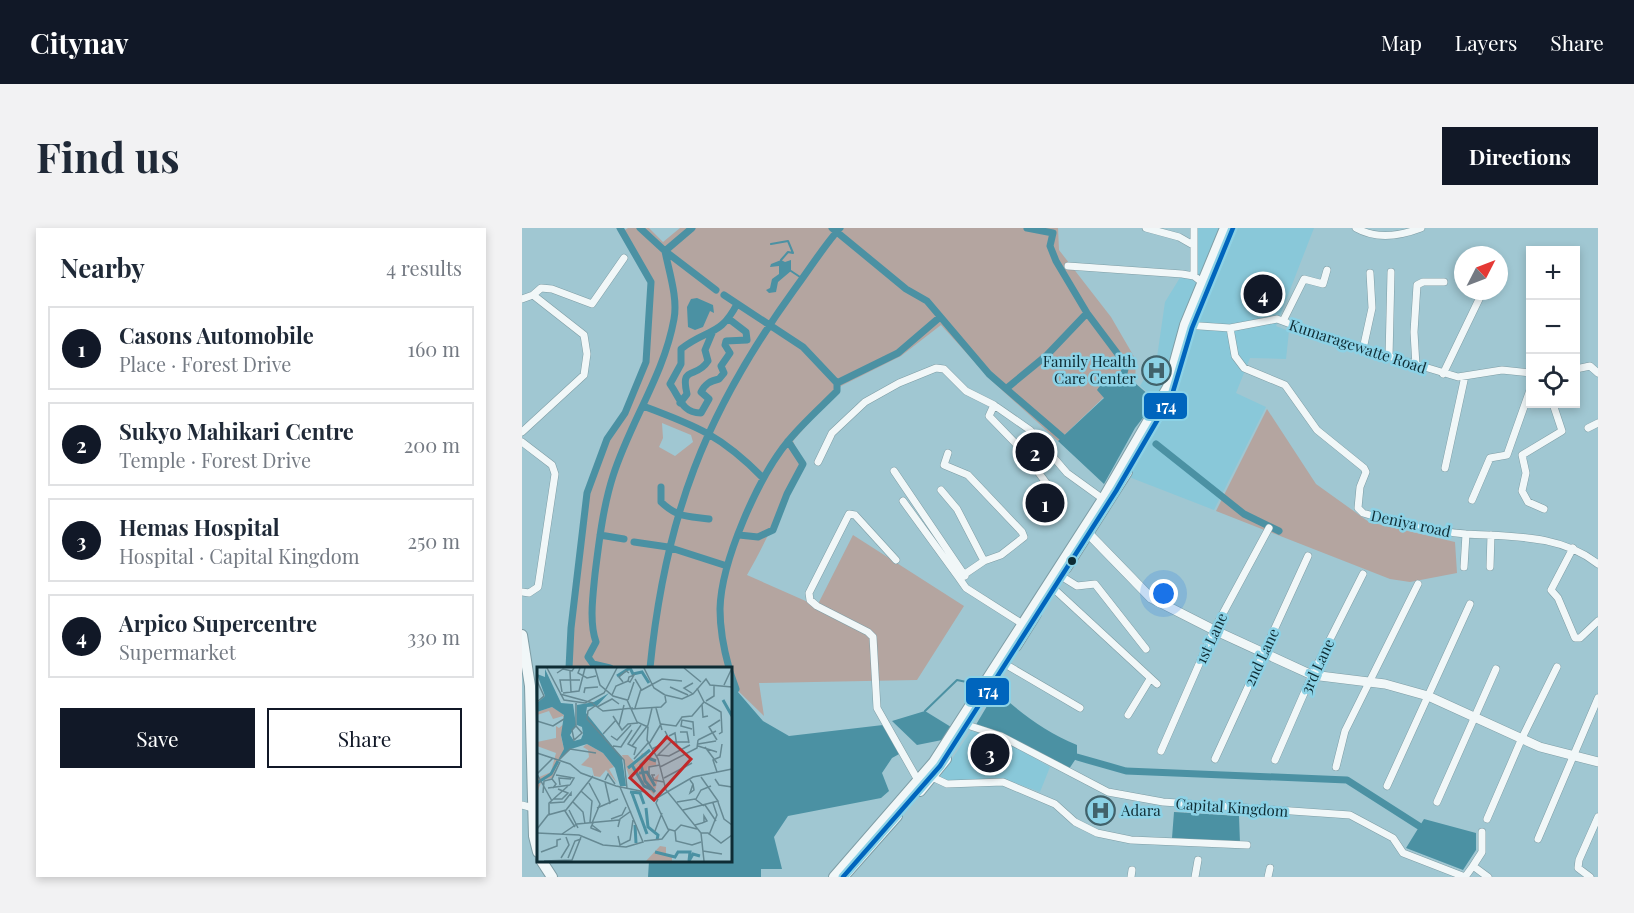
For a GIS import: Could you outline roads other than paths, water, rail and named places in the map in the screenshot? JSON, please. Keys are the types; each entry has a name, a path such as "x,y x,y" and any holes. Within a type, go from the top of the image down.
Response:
{"main road":[{"path":"836,875 856,861 932,777 1061,576 1172,395 1198,280 1225,228"},
{"path":"836,875 919,782 964,725 1021,623 1087,531 1168,387 1188,326 1233,228"},
{"path":"522,635 530,686 528,807 537,848"},
{"path":"542,862 552,877"}],"street":[{"path":"1146,228 1179,237 1193,245"},
{"path":"1068,266 1198,280 1193,245 1194,228"},
{"path":"1356,228 1368,235 1383,236 1421,228"},
{"path":"522,299 533,295 541,288 552,289 592,304 624,258"},
{"path":"1283,321 1304,279 1323,284 1327,270"},
{"path":"1389,357 1390,272"},
{"path":"1363,349 1372,308 1370,273"},
{"path":"1416,366 1414,332 1417,285 1423,282 1444,282"},
{"path":"522,432 584,375 586,368 584,335 533,295"},
{"path":"1443,374 1479,300"},
{"name":"Kumaragewatte Road","path":"1188,326 1230,328 1276,319 1443,374 1465,376 1502,370 1526,373"},
{"name":"Deniya road","path":"1230,328 1233,350 1244,368 1285,385 1317,430 1364,468 1366,472 1358,498 1358,508 1363,513 1440,531 1539,539 1573,548 1598,564"},
{"path":"1580,368 1590,366 1598,373"},
{"path":"818,462 831,433 865,402 899,383 936,368 944,369 966,391 994,405 1030,430 1067,472 1103,499"},
{"path":"1444,468 1465,376"},
{"path":"1472,500 1491,459 1507,455 1526,401"},
{"path":"994,405 989,416 1022,449 1053,492"},
{"path":"1544,509 1528,502 1522,491 1526,473 1522,456 1562,431 1554,408"},
{"path":"1588,428 1598,423"},
{"path":"522,442 552,465 555,474 538,586 529,593 522,592"},
{"path":"948,453 944,465 968,475 1022,532 1021,542 999,556 984,561 962,577"},
{"path":"894,471 962,577 966,588 1021,623"},
{"path":"942,490 968,528 984,561"},
{"path":"903,501 962,577"},
{"path":"896,560 855,515 849,514 809,593 810,600 817,606 868,632 873,637 877,708 919,782"},
{"name":"1st Lane","path":"1161,751 1214,630 1269,528"},
{"path":"1087,531 1151,598 1312,675 1369,682 1428,696 1540,747 1572,758 1598,762"},
{"path":"1464,567 1466,534"},
{"path":"1490,567 1491,535"},
{"path":"1573,548 1551,590 1558,598 1575,638 1580,638 1598,621"},
{"name":"2nd Lane","path":"1215,759 1308,556"},
{"name":"3rd Lane","path":"1275,760 1312,675 1363,574"},
{"path":"1061,576 1077,586 1095,584 1146,649"},
{"path":"1336,767 1345,730 1418,584"},
{"path":"1053,588 1153,681 1128,715"},
{"path":"1387,786 1470,604"},
{"path":"1005,664 1080,708"},
{"path":"1487,819 1522,738 1557,667"},
{"path":"1437,802 1496,669"},
{"path":"1538,839 1598,698"},
{"name":"Capital Kingdom","path":"964,725 1001,736 1108,792 1163,802 1350,815 1393,838 1402,853 1465,877 1482,852 1482,832"},
{"path":"932,777 947,784 1003,782 1055,804 1075,822 1097,833 1131,840 1247,845"},
{"path":"1590,877 1578,868 1579,860 1598,817"},
{"path":"1195,877 1198,860"},
{"path":"849,877 856,861"},
{"path":"1473,866 1488,877"},
{"path":"1268,877 1270,868"}],"waterway":[{"path":"569,667 571,628 587,493 607,439 625,413 646,362 651,282 620,228"},
{"path":"640,228 665,251 716,290"},
{"path":"606,667 593,664 588,657 596,642 592,617 593,599 604,512 620,456 663,360 674,319 675,302 665,251 692,228"},
{"path":"832,228 906,289 927,301 989,374 1062,437"},
{"path":"650,667 666,563 694,468 713,424 763,335 840,228"},
{"path":"1027,228 1053,233 1050,246 1056,261 1087,313 1126,365 1122,381"},
{"path":"771,244 788,241 793,253 788,252 781,260"},
{"path":"791,271 803,279"},
{"path":"724,295 803,347 837,383 837,391 800,427 777,456 765,475 743,521 727,568 720,609 729,667"},
{"path":"729,319 746,332 747,340 726,341 725,345 730,353 721,366 724,373 719,379 708,383 701,392 709,399 701,413 685,408 670,384 681,364 681,349 719,327 731,315 737,304"},
{"path":"1007,388 1047,355 1087,313"},
{"path":"837,383 898,353 940,317"},
{"path":"680,403 687,394 685,385 687,375 699,370 708,361 705,350 713,331"},
{"path":"643,406 694,426 708,434 735,452 763,478"},
{"path":"739,535 758,537 773,530 787,494 803,464 788,441"},
{"path":"1156,444 1244,514 1279,531"},
{"path":"661,487 661,502 673,511 709,519"},
{"path":"600,535 624,539"},
{"path":"634,542 668,547 727,566"},
{"path":"732,678 736,689"},
{"path":"925,711 957,680 976,684"},
{"path":"993,696 996,691"},
{"path":"1077,757 1126,771 1347,780 1419,826"}],"place":[{"name":"Arpico Supercentre","path":"1263,294"},
{"name":"Family Health Care Center","path":"1157,370"},
{"name":"Sukyo Mahikari Centre","path":"1035,452"},
{"name":"Casons Automobile","path":"1045,503"},
{"name":"Hemas Hospital","path":"990,753"},
{"name":"Adara","path":"1100,810"}]}
